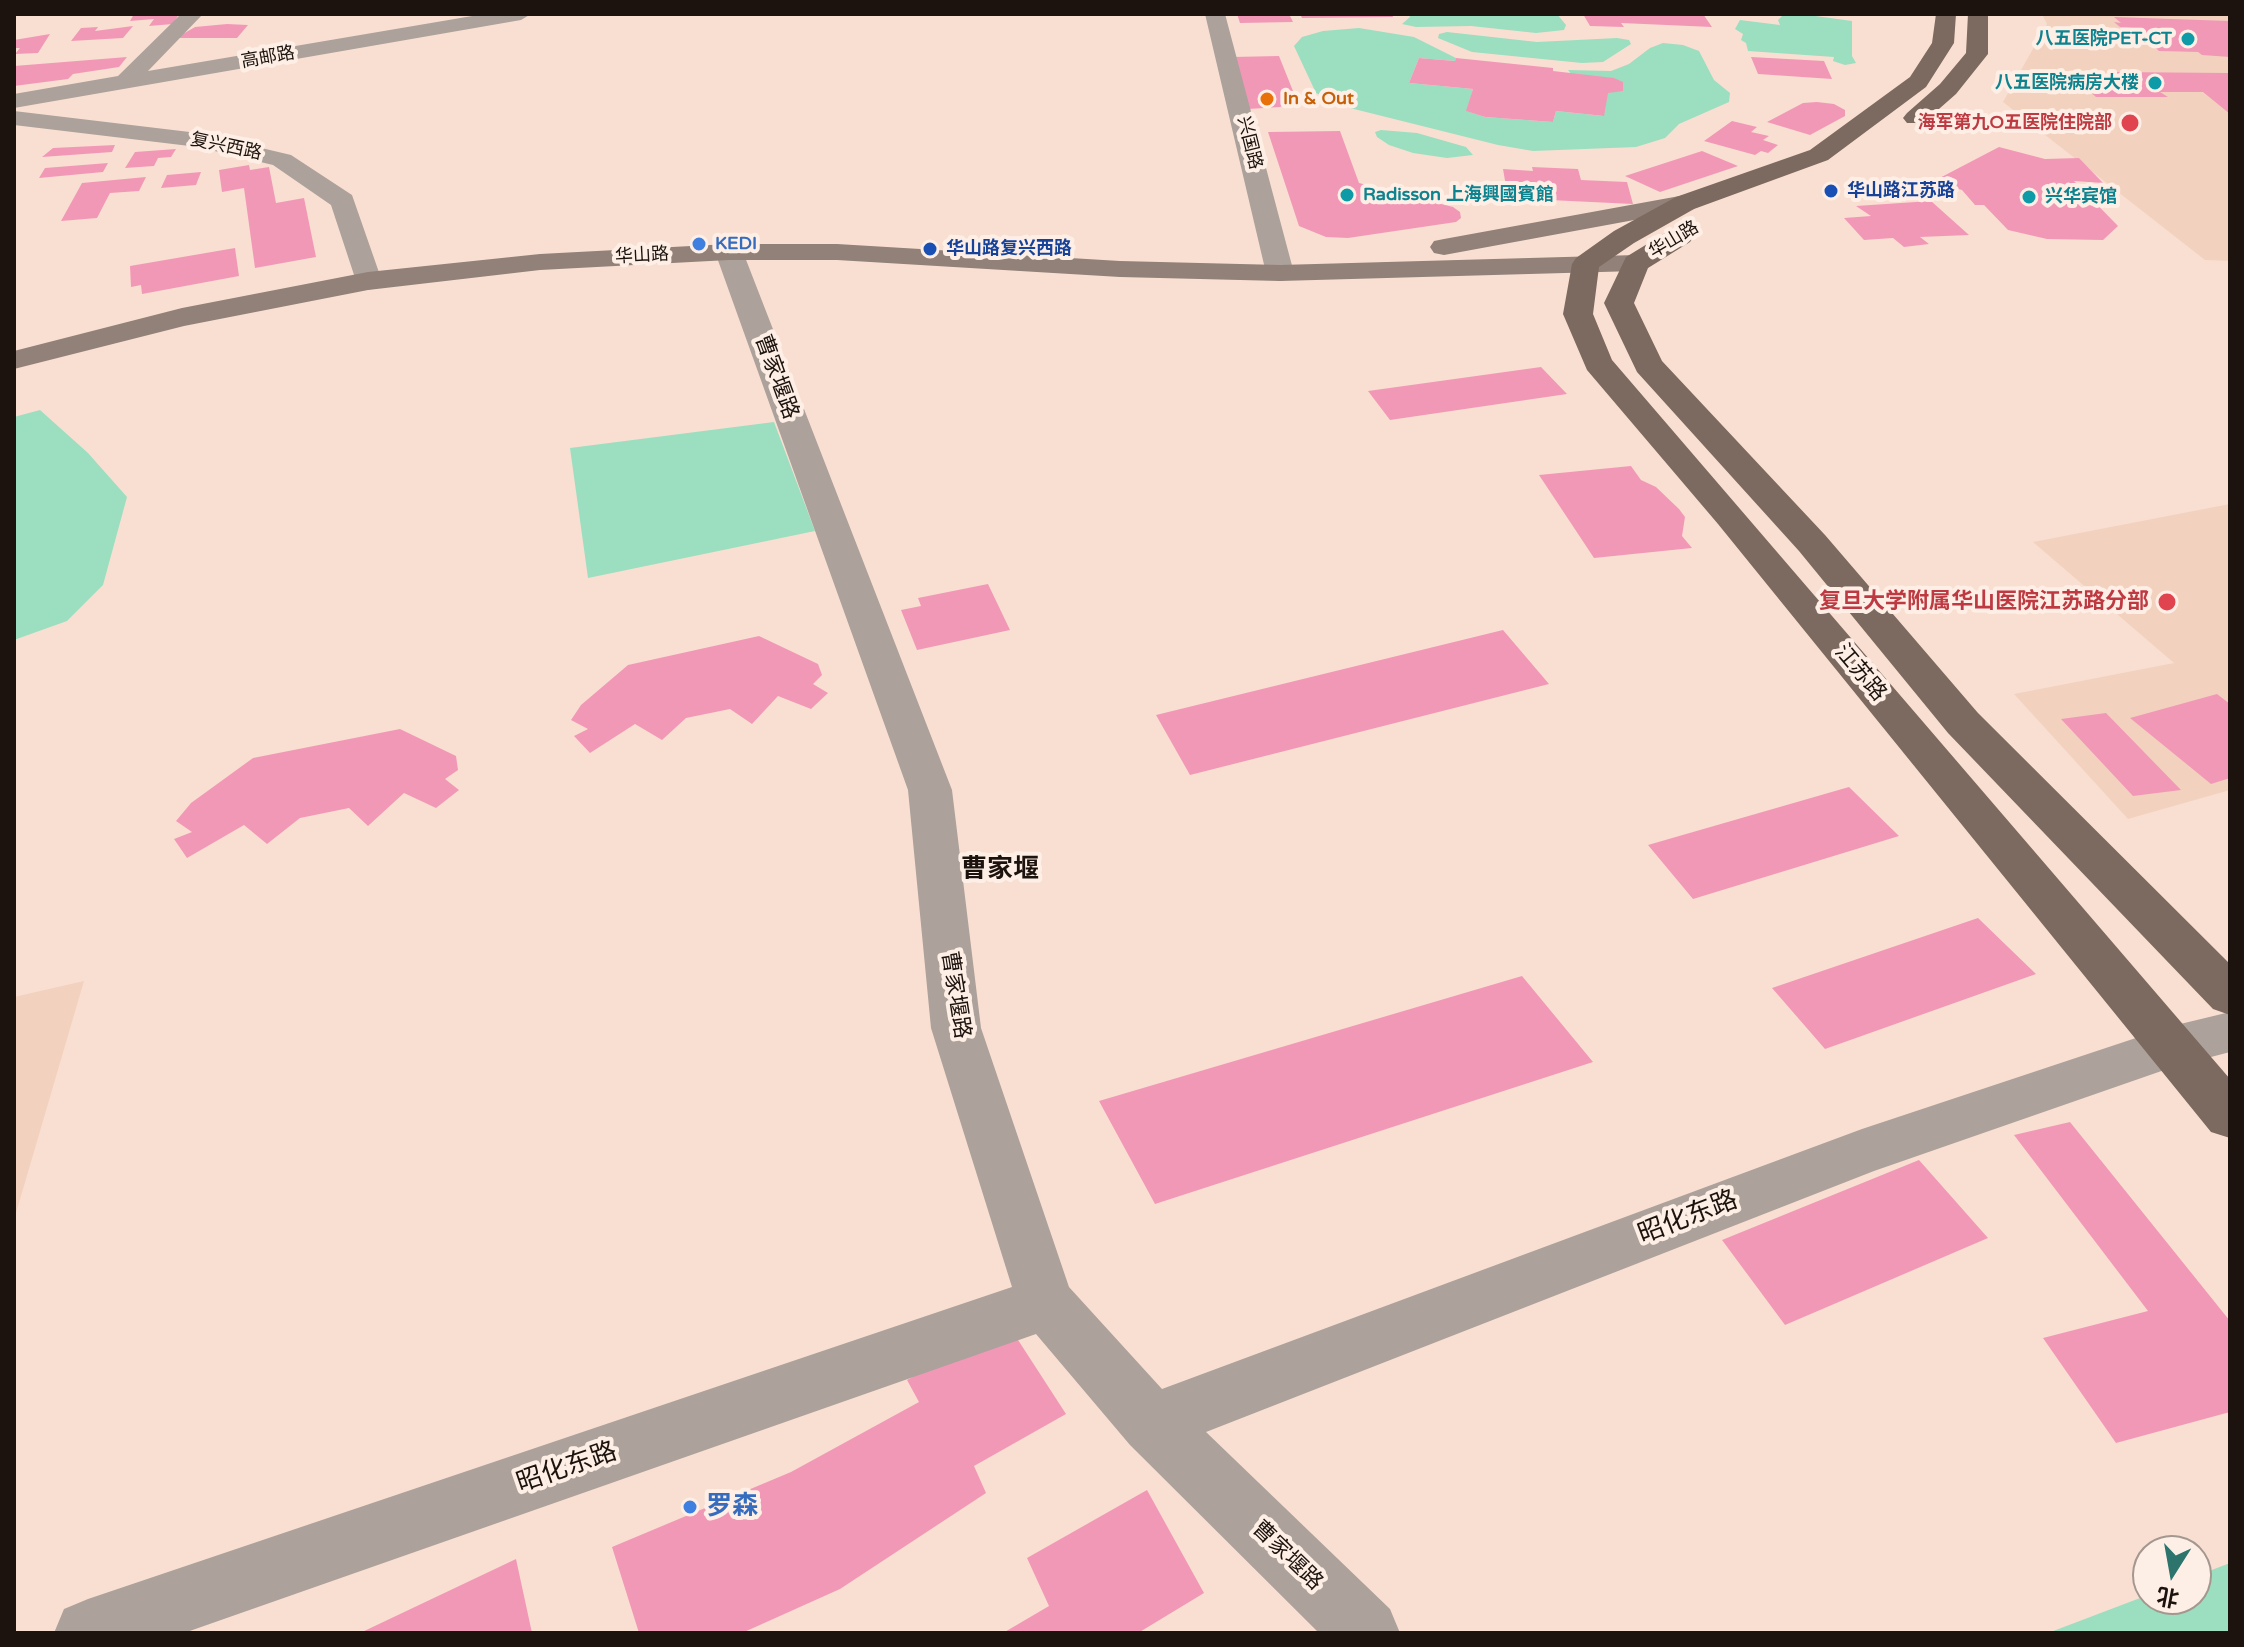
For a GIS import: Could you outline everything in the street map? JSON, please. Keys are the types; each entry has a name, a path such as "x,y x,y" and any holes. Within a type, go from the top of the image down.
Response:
{"main road":[{"name":"华山路","path":"1280,273 1492,239 1685,203 1819,155 1918,82 1943,43 1946,14"},
{"path":"1895,136 1948,89 1977,54 1978,14"},
{"name":"华山路","path":"14,360 182,317 368,281 540,262 729,252 837,252 1120,269 1280,273 1636,263 1701,223 1858,157"},
{"path":"1586,264 1624,237 1685,203"},
{"path":"1636,263 1619,303 1648,365 1812,543 1963,723 2230,995"},
{"name":"江苏路","path":"1586,264 1578,314 1598,363 2230,1116"}],"street":[{"path":"125,82 193,14"},
{"name":"高邮路","path":"14,101 125,82 410,24 521,14"},
{"name":"兴国路","path":"1215,14 1280,273"},
{"name":"复兴西路","path":"14,118 198,140 282,160 343,201 368,281"},
{"name":"曹家堰路","path":"729,252 930,790 956,1028 1046,1303 1152,1423 1366,1633"},
{"name":"昭化东路","path":"1152,1423 1862,1152 2172,1047 2230,1032"},
{"name":"昭化东路","path":"88,1633 1046,1303"}],"shaded area":[{"name":"海军第九O五医院住院部","path":"2042,14 2230,14 2230,261 2205,260 2003,102 2047,24"},
{"name":"复旦大学附属华山医院江苏路分部","path":"2230,504 2230,790 2128,819 2014,694 2174,663 2033,542"},
{"path":"84,981 14,1220 14,997"}],"green space":[{"path":"1408,14 1557,14 1566,25 1564,30 1536,33 1471,26 1416,27 1402,24 1410,17"},
{"path":"1808,15 1852,21 1852,56 1856,63 1845,65 1833,61 1834,57 1748,51 1746,43 1741,40 1743,34 1735,29 1740,20 1780,25 1778,20 1782,16"},
{"path":"1359,28 1414,37 1456,58 1455,61 1419,58 1409,83 1473,89 1467,111 1485,117 1553,122 1556,111 1604,116 1568,70 1611,71 1663,43 1699,51 1714,80 1730,93 1729,102 1679,124 1665,138 1636,147 1533,151 1498,145 1342,106 1316,93 1294,46 1302,37 1323,31"},
{"path":"1447,32 1537,42 1617,38 1629,40 1631,44 1603,62 1582,63 1472,52 1438,38 1439,34"},
{"path":"1375,132 1417,133 1466,147 1473,155 1447,158 1413,153 1389,145 1377,137"},
{"path":"40,410 88,453 127,497 103,585 67,621 14,640 14,417"},
{"path":"774,422 815,531 588,578 570,448"},
{"path":"2230,1563 2230,1633 2048,1633 2132,1601 2132,1615 2212,1615 2212,1570"}],"building":[{"path":"134,14 179,14 173,24 149,26 154,19 130,21"},
{"path":"1237,14 1289,14 1293,22 1240,23"},
{"path":"1300,14 1392,14 1393,17 1302,18"},
{"path":"1583,14 1703,14 1712,27 1621,23 1624,27 1590,26"},
{"name":"八五医院PET-CT","path":"2114,17 2230,21 2230,57 2159,51 2134,28 2120,27 2114,22 2121,23"},
{"path":"248,25 237,38 176,38 195,27"},
{"path":"133,26 123,38 71,41 81,28 98,27 95,31"},
{"path":"50,34 38,53 15,54 20,48 14,48 14,40"},
{"path":"1279,56 1295,96 1286,96 1288,104 1280,107 1248,109 1232,57"},
{"path":"127,57 119,67 73,74 68,79 14,86 14,66"},
{"path":"1751,57 1824,61 1832,79 1758,74"},
{"path":"1419,58 1455,61 1456,58 1553,68 1553,71 1614,78 1623,82 1623,91 1608,93 1604,116 1556,111 1553,122 1485,117 1466,111 1473,89 1409,83"},
{"name":"八五医院病房大楼","path":"2115,72 2230,73 2230,114 2203,92 2160,92 2168,97 2096,97 2070,75 2118,75"},
{"path":"1803,103 1834,104 1845,110 1845,116 1810,135 1767,122"},
{"path":"1732,121 1757,127 1751,132 1769,136 1763,140 1778,145 1768,153 1761,151 1755,155 1704,141"},
{"name":"Radisson 上海興國賓館","path":"1340,131 1359,183 1453,207 1460,212 1461,218 1456,222 1348,238 1326,237 1299,226 1268,132"},
{"path":"115,145 112,152 42,157 53,148"},
{"name":"兴华宾馆","path":"1999,147 2045,159 2079,158 2103,183 2074,181 2118,226 2103,240 2047,239 2008,230 1984,205 1975,205 1962,190 1932,182"},
{"path":"176,149 171,157 158,158 154,166 125,168 135,152"},
{"path":"1702,151 1738,166 1660,192 1625,176"},
{"path":"108,163 103,172 39,178 45,168"},
{"path":"249,165 250,170 269,167 276,203 304,198 316,257 255,268 244,188 222,192 219,170"},
{"path":"1532,167 1578,169 1581,180 1627,182 1633,204 1508,198 1503,169 1533,171"},
{"path":"201,172 196,185 161,188 167,175"},
{"path":"146,177 139,191 110,193 97,218 61,221 82,183"},
{"path":"1931,201 1969,235 1920,237 1929,244 1904,247 1893,238 1864,240 1844,218 1871,216 1856,206"},
{"path":"235,248 239,276 142,294 141,285 131,287 130,266"},
{"path":"1541,367 1567,394 1390,420 1368,391"},
{"path":"1631,466 1641,480 1656,487 1685,517 1682,536 1692,548 1594,558 1539,475"},
{"path":"988,584 1010,630 917,650 901,610 921,606 918,598"},
{"path":"1503,630 1549,684 1190,775 1156,715"},
{"path":"759,636 818,664 822,675 813,684 828,693 811,709 778,696 752,724 730,709 686,718 662,740 635,724 590,753 574,736 588,729 571,720 581,705 628,665"},
{"path":"2217,694 2230,704 2230,778 2211,784 2130,718"},
{"path":"2106,713 2181,790 2133,796 2061,719"},
{"path":"400,729 456,756 458,770 445,779 459,790 436,808 404,793 368,826 349,808 300,818 267,844 244,825 187,858 174,839 192,832 176,821 191,803 253,758"},
{"path":"1849,787 1899,836 1693,899 1648,845"},
{"path":"1978,918 2036,974 1825,1049 1772,988"},
{"path":"1522,976 1593,1062 1155,1204 1099,1101"},
{"path":"2070,1122 2230,1321 2230,1412 2116,1443 2043,1338 2148,1311 2014,1135"},
{"path":"1919,1160 1988,1238 1785,1325 1722,1240"},
{"path":"1009,1326 1066,1414 974,1466 986,1493 840,1589 742,1633 639,1633 612,1547 791,1472 919,1402 907,1380"},
{"path":"1147,1490 1204,1593 1138,1633 1003,1633 1049,1606 1027,1558"},
{"path":"516,1559 532,1633 360,1633"}],"place":[{"name":"八五医院PET-CT","path":"2188,39"},
{"name":"八五医院病房大楼","path":"2155,83"},
{"name":"In & Out","path":"1267,99"},
{"name":"海军第九O五医院住院部","path":"2130,123"},
{"name":"华山路江苏路","path":"1831,191"},
{"name":"Radisson 上海興國賓館","path":"1347,195"},
{"name":"兴华宾馆","path":"2029,197"},
{"name":"KEDI","path":"699,244"},
{"name":"华山路复兴西路","path":"930,249"},
{"name":"复旦大学附属华山医院江苏路分部","path":"2167,602"},
{"name":"罗森","path":"690,1507"}],"district":[{"name":"曹家堰","path":"1000,870"}]}
